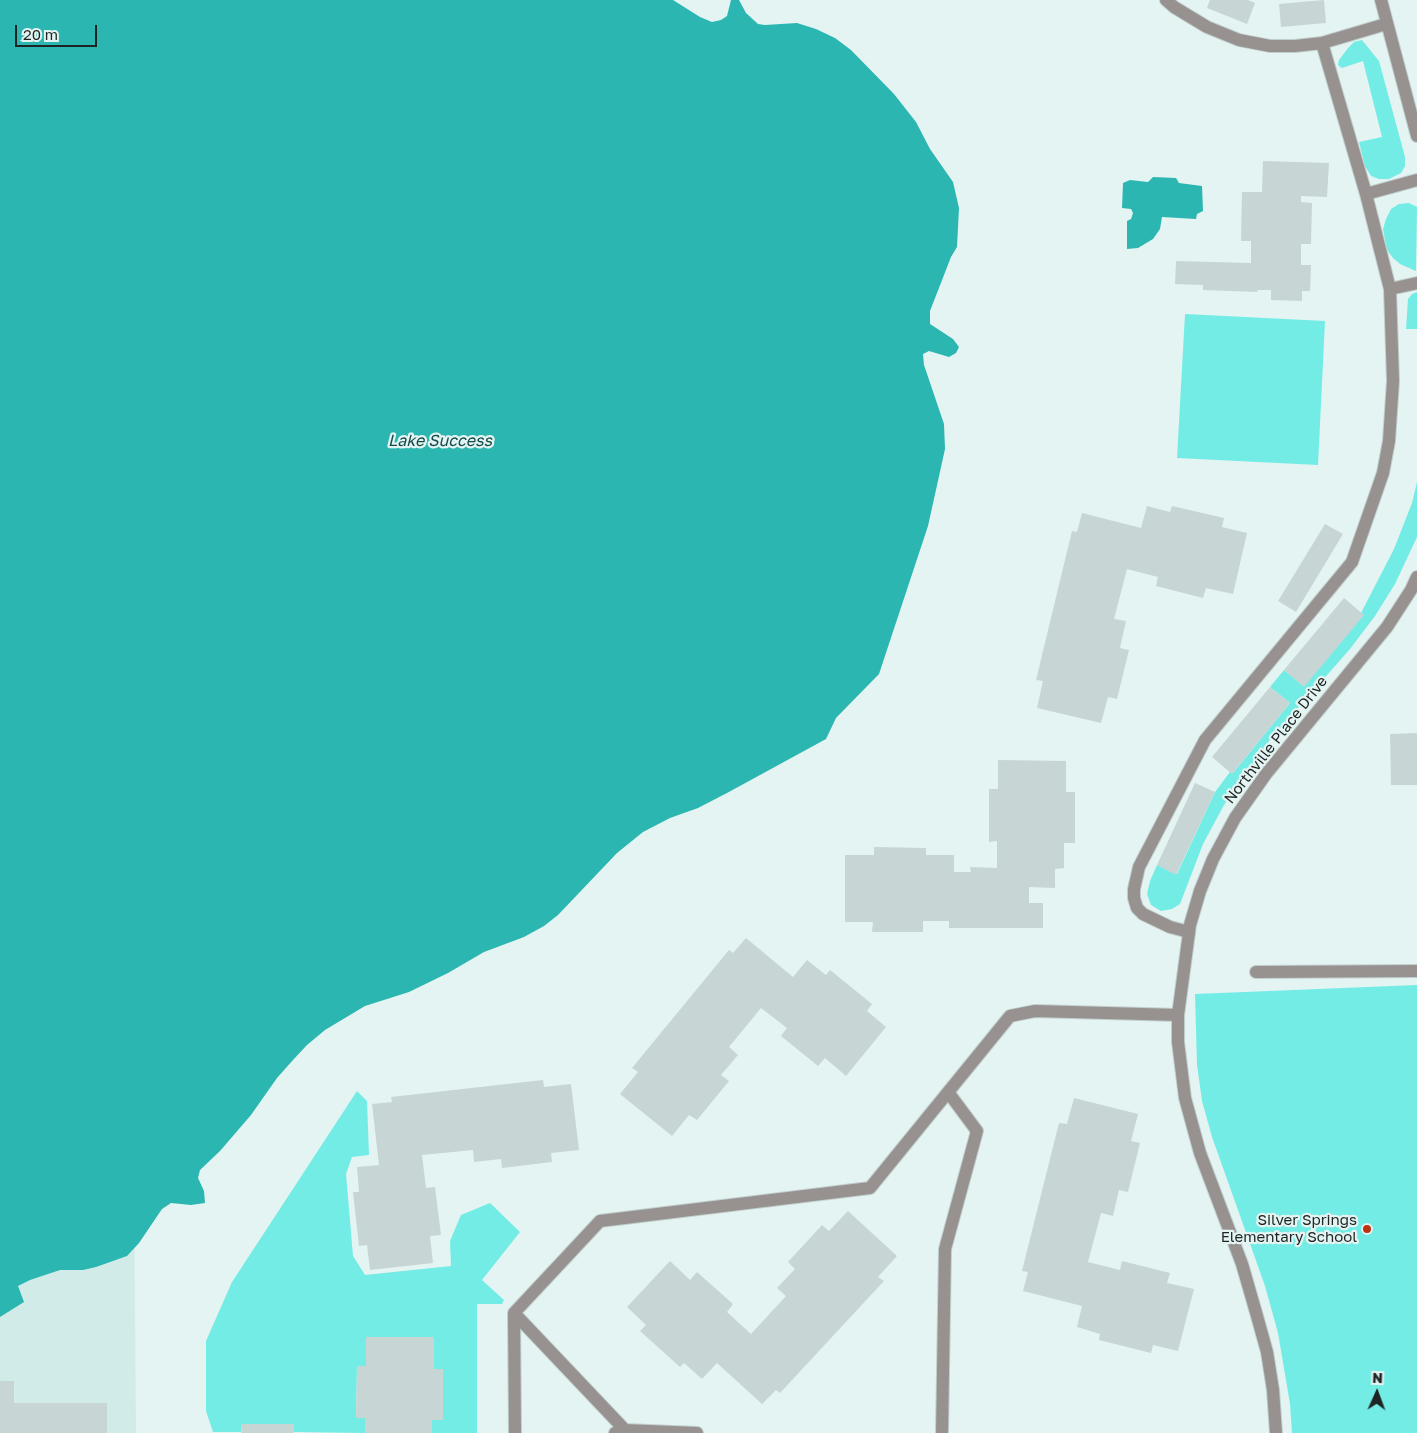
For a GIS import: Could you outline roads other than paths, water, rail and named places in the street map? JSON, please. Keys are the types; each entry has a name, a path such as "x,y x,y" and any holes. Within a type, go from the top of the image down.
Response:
{"street":[{"path":"1166,0 1207,27 1239,40 1270,46 1322,43 1386,24"},
{"path":"1381,0 1386,24 1412,97 1417,136"},
{"path":"1189,932 1170,927 1143,914 1137,908 1134,889 1139,867 1205,740 1352,562 1380,480 1389,441 1393,381 1390,289 1366,194 1322,43"},
{"path":"1366,194 1417,180"},
{"path":"1390,289 1417,283"},
{"name":"Northville Place Drive","path":"1276,1433 1272,1380 1260,1325 1242,1264 1200,1153 1185,1098 1178,1042 1178,1015 1189,932 1200,891 1213,859 1235,818 1266,774 1387,627 1411,590 1417,577"},
{"path":"1256,972 1417,972"},
{"path":"515,1433 514,1313 600,1221 870,1188 1010,1016 1034,1011 1178,1015"},
{"path":"942,1433 945,1249 977,1131 948,1092"},
{"path":"514,1313 620,1431 697,1433"}],"water":[{"name":"Lake Success","path":"0,0 673,0 700,17 712,22 727,16 731,0 739,0 746,13 758,24 797,23 835,38 851,50 894,94 916,122 930,149 953,182 959,208 957,247 951,257 930,311 930,324 953,339 959,347 956,353 949,357 929,351 923,354 924,365 944,424 945,449 928,526 879,674 836,718 826,739 698,808 670,818 643,832 617,853 558,915 544,926 524,937 484,952 448,973 409,992 365,1006 325,1030 293,1060 277,1078 251,1115 220,1151 200,1170 198,1178 204,1191 205,1203 191,1205 171,1203 162,1209 139,1243 127,1256 83,1270 60,1270 18,1286 24,1302 0,1317"},
{"path":"1153,177 1176,178 1179,183 1202,186 1203,211 1197,214 1196,219 1162,217 1160,229 1153,239 1138,248 1127,249 1127,221 1131,219 1133,213 1131,209 1122,208 1123,183 1130,180 1148,182"}],"place":[{"name":"Silver Springs Elementary School","path":"1367,1229"}]}
